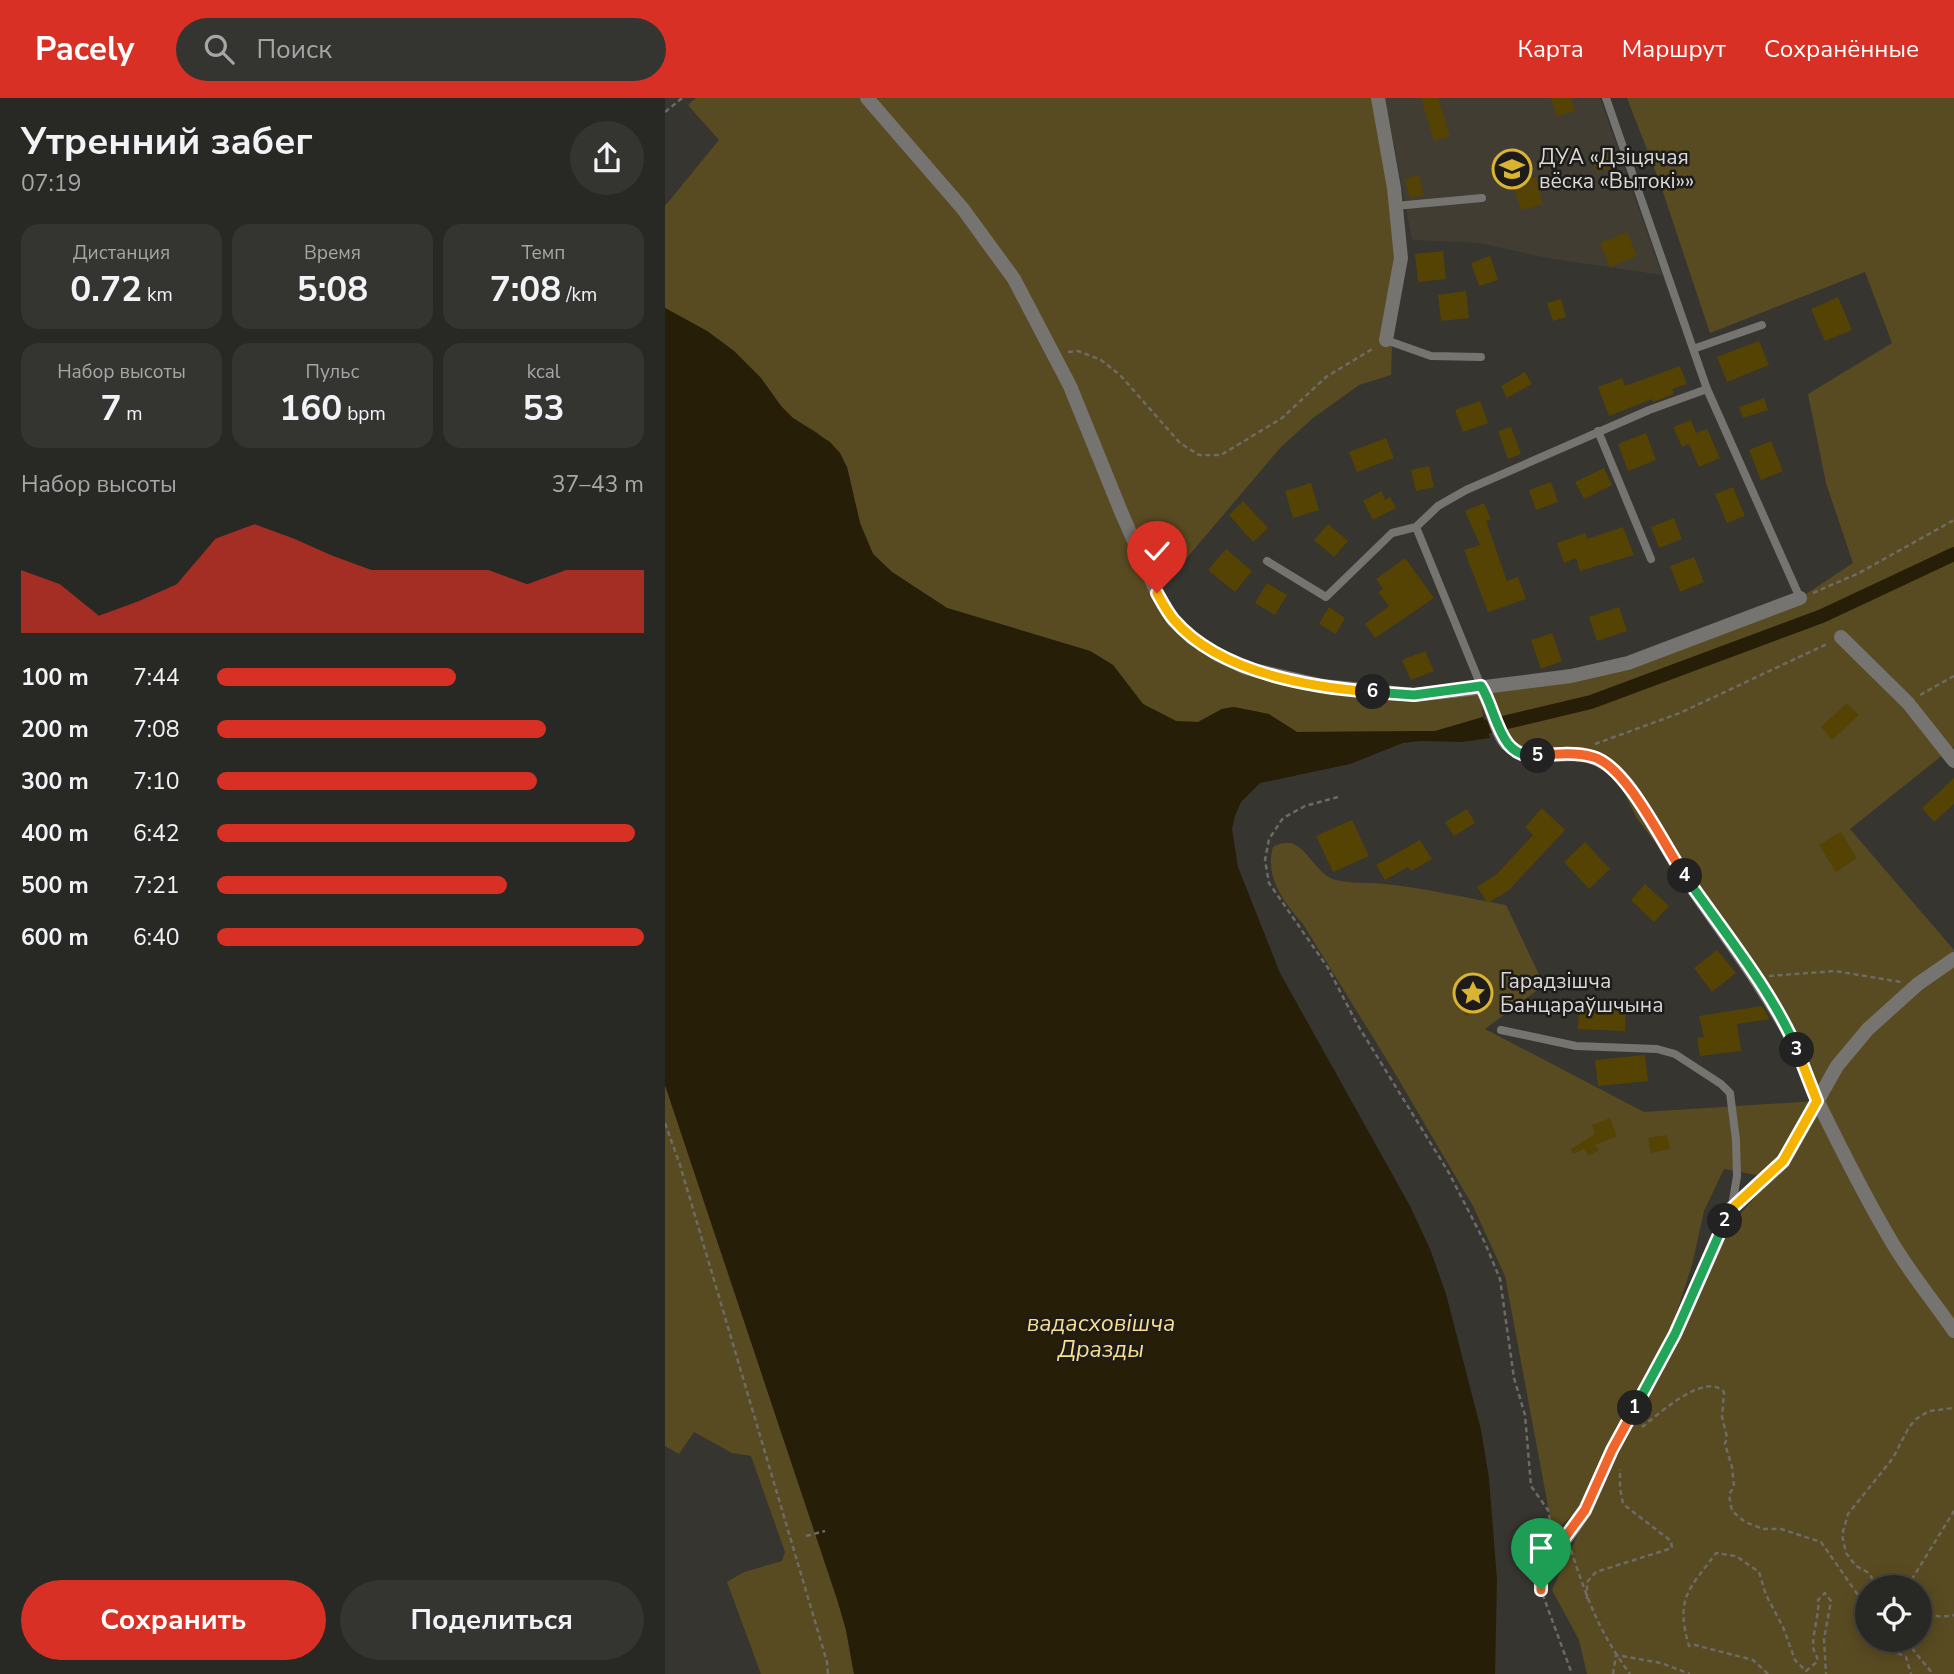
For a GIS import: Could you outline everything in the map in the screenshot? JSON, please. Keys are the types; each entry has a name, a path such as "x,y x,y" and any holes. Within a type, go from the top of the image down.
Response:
{"street":[{"path":"867,98 971,219 1014,279 1070,386 1157,593 1173,620 1192,638 1218,655 1247,668 1323,686 1414,695 1484,692 1628,663 1800,598"},
{"path":"1378,98 1401,258 1386,340"},
{"path":"1841,637 1908,703 1954,761"},
{"path":"1484,692 1505,742 1527,757 1572,753 1595,757 1615,770 1631,789 1679,868 1755,976 1791,1037 1817,1101 1894,1245 1954,1331"},
{"path":"1567,1537 1585,1510 1612,1450 1675,1334 1731,1209 1783,1161 1837,1066 1868,1029 1918,984 1954,959"}],"lane":[{"path":"1606,98 1707,389 1800,598"},
{"path":"1395,206 1482,198"},
{"path":"1693,349 1762,325"},
{"path":"1386,340 1431,356 1481,356"},
{"path":"1267,561 1326,597 1392,533 1416,527 1438,506 1465,490 1598,431 1707,389"},
{"path":"1598,431 1651,559"},
{"path":"1416,527 1484,692"},
{"path":"1501,1030 1576,1046 1657,1049 1675,1054 1721,1084 1730,1093 1736,1140 1737,1176 1731,1209"}],"path":[{"path":"665,112 682,98"},
{"path":"1054,354 1078,351 1101,360 1120,375 1180,443 1199,455 1221,455 1282,418 1326,377 1386,340"},
{"path":"1800,598 1859,573 1954,520"},
{"path":"1595,744 1680,713 1841,637"},
{"path":"1908,703 1954,676"},
{"path":"1338,797 1305,806 1283,818 1269,839 1265,860 1269,883 1328,968 1357,1024 1449,1174 1471,1212 1500,1279 1514,1378 1525,1415 1531,1486 1548,1510 1551,1526 1539,1540 1544,1566 1541,1590 1572,1674"},
{"path":"1755,976 1835,971 1918,984"},
{"path":"665,1123 680,1165 827,1662 828,1674"},
{"path":"1637,1430 1687,1393 1712,1386 1719,1387 1724,1392 1723,1417 1727,1437 1725,1444 1734,1486 1729,1502 1732,1511 1745,1522 1763,1529 1781,1529 1821,1542 1855,1591"},
{"path":"1870,1575 1856,1566 1846,1553 1842,1535 1848,1514 1893,1458 1916,1419 1929,1411 1954,1408"},
{"path":"1587,1599 1587,1582 1596,1572 1672,1548 1671,1541 1623,1504 1619,1471 1623,1460"},
{"path":"1914,1575 1954,1511"},
{"path":"806,1536 825,1531"},
{"path":"1544,1566 1567,1537"},
{"path":"1567,1537 1587,1599 1605,1638 1630,1674"},
{"path":"1767,1674 1752,1660 1695,1645 1689,1646 1684,1631 1684,1601 1688,1588 1716,1553 1736,1556 1759,1572 1766,1595 1783,1627 1795,1660 1805,1671 1818,1661 1813,1650 1814,1622 1819,1607 1818,1600 1825,1593 1831,1601 1824,1639 1826,1674"},
{"path":"1932,1615 1954,1615"},
{"path":"1896,1652 1906,1657 1911,1674"},
{"path":"1915,1652 1933,1674"},
{"path":"1613,1674 1616,1655"},
{"path":"1616,1655 1661,1663 1690,1674"}],"shaded area":[{"path":"696,98 1378,98 1401,258 1393,321 1391,375 1359,385 1313,418 1280,448 1157,593 1173,620 1218,655 1370,692 1570,676 1800,598 1853,563 1826,483 1808,394 1892,343 1865,272 1710,333 1660,183 1627,98 1954,98 1954,746 1850,829 1954,950 1954,1674 1587,1674 1579,1640 1552,1590 1614,1456 1735,1220 1755,1197 1767,1177 1724,1169 1704,1211 1692,1265 1670,1333 1586,1503 1553,1533 1505,1276 1473,1206 1390,1065 1303,924 1277,888 1271,858 1273,847 1284,843 1300,848 1327,876 1336,880 1415,888 1506,905 1544,985 1485,1029 1644,1112 1816,1101 1755,976 1636,817 1617,778 1607,765 1514,749 1481,688 1483,717 1435,731 1297,732 1268,714 1234,707 1222,709 1198,722 1176,721 1143,704 1113,665 1090,651 947,608 892,572 873,554 860,523 847,467 818,433 793,418 761,378 734,351 707,331 665,308 665,206 719,140 688,105"},
{"name":"ДУА «Дзіцячая вёска «Вытокі»»","path":"1385,98 1600,98 1662,275 1547,258 1479,243 1412,240"},
{"path":"665,1085 838,1602 854,1674 761,1674 727,1582 744,1572 782,1561 785,1552 751,1456 732,1453 694,1432 679,1454 665,1446"}],"water":[{"name":"вадасховішча Дразды","path":"665,308 707,331 734,351 761,378 793,418 830,442 847,467 860,523 873,554 892,572 947,608 1090,651 1113,665 1143,704 1176,721 1198,722 1222,709 1234,707 1269,714 1297,732 1435,731 1483,717 1490,738 1462,742 1403,743 1350,764 1260,783 1241,802 1232,829 1238,867 1280,973 1410,1206 1430,1249 1446,1294 1481,1430 1489,1478 1497,1580 1495,1674 854,1674 838,1602 665,1085"}],"building":[{"path":"1421,98 1438,98 1450,136 1434,141"},
{"path":"1551,98 1571,98 1575,111 1557,116"},
{"path":"1615,149 1619,166 1596,172 1591,157"},
{"path":"1419,175 1424,195 1410,198 1405,179"},
{"path":"1536,177 1543,204 1521,210 1513,184"},
{"path":"1627,232 1637,256 1610,267 1600,243"},
{"path":"1443,251 1446,279 1418,282 1415,254"},
{"path":"1490,256 1498,280 1479,286 1471,263"},
{"path":"1466,291 1469,318 1441,321 1438,295"},
{"path":"1838,297 1852,330 1825,341 1811,309"},
{"path":"1561,299 1566,317 1553,321 1547,303"},
{"path":"1759,341 1769,365 1727,382 1717,357"},
{"path":"1680,366 1687,384 1672,389 1674,394 1653,402 1652,399 1609,416 1598,387 1622,378 1625,386"},
{"path":"1525,372 1532,384 1507,398 1501,386"},
{"path":"1764,398 1768,410 1743,418 1739,407"},
{"path":"1480,401 1488,423 1463,432 1455,410"},
{"path":"1691,420 1696,433 1707,429 1720,458 1699,467 1689,444 1682,447 1673,427"},
{"path":"1511,427 1521,454 1508,459 1498,431"},
{"path":"1646,433 1656,460 1628,471 1618,444"},
{"path":"1386,438 1394,458 1357,472 1349,452"},
{"path":"1771,441 1783,471 1761,480 1749,450"},
{"path":"1429,466 1434,487 1416,491 1411,470"},
{"path":"1604,468 1612,485 1584,499 1575,482"},
{"path":"1551,482 1558,502 1536,510 1529,490"},
{"path":"1311,483 1319,510 1293,518 1285,491"},
{"path":"1733,487 1745,516 1727,523 1715,494"},
{"path":"1381,491 1385,500 1390,497 1396,508 1373,520 1363,501"},
{"path":"1243,501 1268,528 1253,542 1229,515"},
{"path":"1484,503 1491,519 1486,521 1507,581 1518,577 1526,599 1488,612 1464,550 1480,545 1465,511"},
{"path":"1674,518 1682,539 1659,548 1651,527"},
{"path":"1328,524 1348,541 1334,557 1314,540"},
{"path":"1623,527 1634,555 1580,571 1576,558 1564,563 1557,543 1585,533 1587,539"},
{"path":"1226,549 1252,571 1235,592 1208,570"},
{"path":"1694,557 1704,582 1680,592 1670,566"},
{"path":"1405,558 1434,598 1375,638 1365,624 1389,606 1378,592 1383,589 1376,579"},
{"path":"1267,583 1287,595 1275,615 1255,603"},
{"path":"1329,607 1345,618 1336,634 1319,624"},
{"path":"1619,607 1627,631 1597,641 1589,617"},
{"path":"1552,633 1562,661 1541,669 1531,640"},
{"path":"1425,651 1434,671 1411,680 1402,660"},
{"path":"1847,703 1859,715 1832,740 1821,727"},
{"path":"1954,778 1954,804 1934,822 1922,808"},
{"path":"1542,808 1565,830 1509,890 1488,903 1477,887 1497,874 1533,835 1525,827"},
{"path":"1467,809 1475,823 1454,836 1445,822"},
{"path":"1352,820 1369,856 1333,872 1316,836"},
{"path":"1841,832 1857,858 1836,872 1819,845"},
{"path":"1420,840 1432,859 1411,871 1408,867 1385,880 1376,865"},
{"path":"1585,842 1610,869 1589,889 1564,862"},
{"path":"1645,884 1669,906 1654,922 1631,900"},
{"path":"1717,950 1736,973 1712,992 1694,968"},
{"path":"1476,979 1485,1010 1465,1016 1456,985"},
{"path":"1579,1006 1626,1008 1625,1031 1578,1029"},
{"path":"1762,1006 1770,1019 1737,1024 1741,1051 1700,1056 1697,1038 1704,1037 1699,1016"},
{"path":"1645,1055 1648,1081 1598,1086 1595,1060"},
{"path":"1610,1118 1617,1136 1595,1145 1599,1150 1589,1156 1584,1149 1573,1154 1571,1149 1595,1134 1592,1125"},
{"path":"1667,1135 1670,1149 1651,1153 1648,1138"}],"waterway":[{"path":"1486,727 1591,702 1822,616 1954,554"}],"place":[{"name":"ДУА «Дзіцячая вёска «Вытокі»»","path":"1512,169"},
{"name":"Гарадзішча Банцараўшчына","path":"1473,993"}],"route":[{"path":"1157,593 1173,620 1192,638 1218,655 1247,668 1323,686 1370,692 1414,695 1481,686 1488,697 1505,742 1514,749 1527,757 1572,753 1595,757 1615,770 1631,789 1679,868 1755,976 1791,1037 1817,1101 1783,1161 1731,1209 1675,1334 1612,1450 1585,1510 1544,1566 1541,1590"}]}
